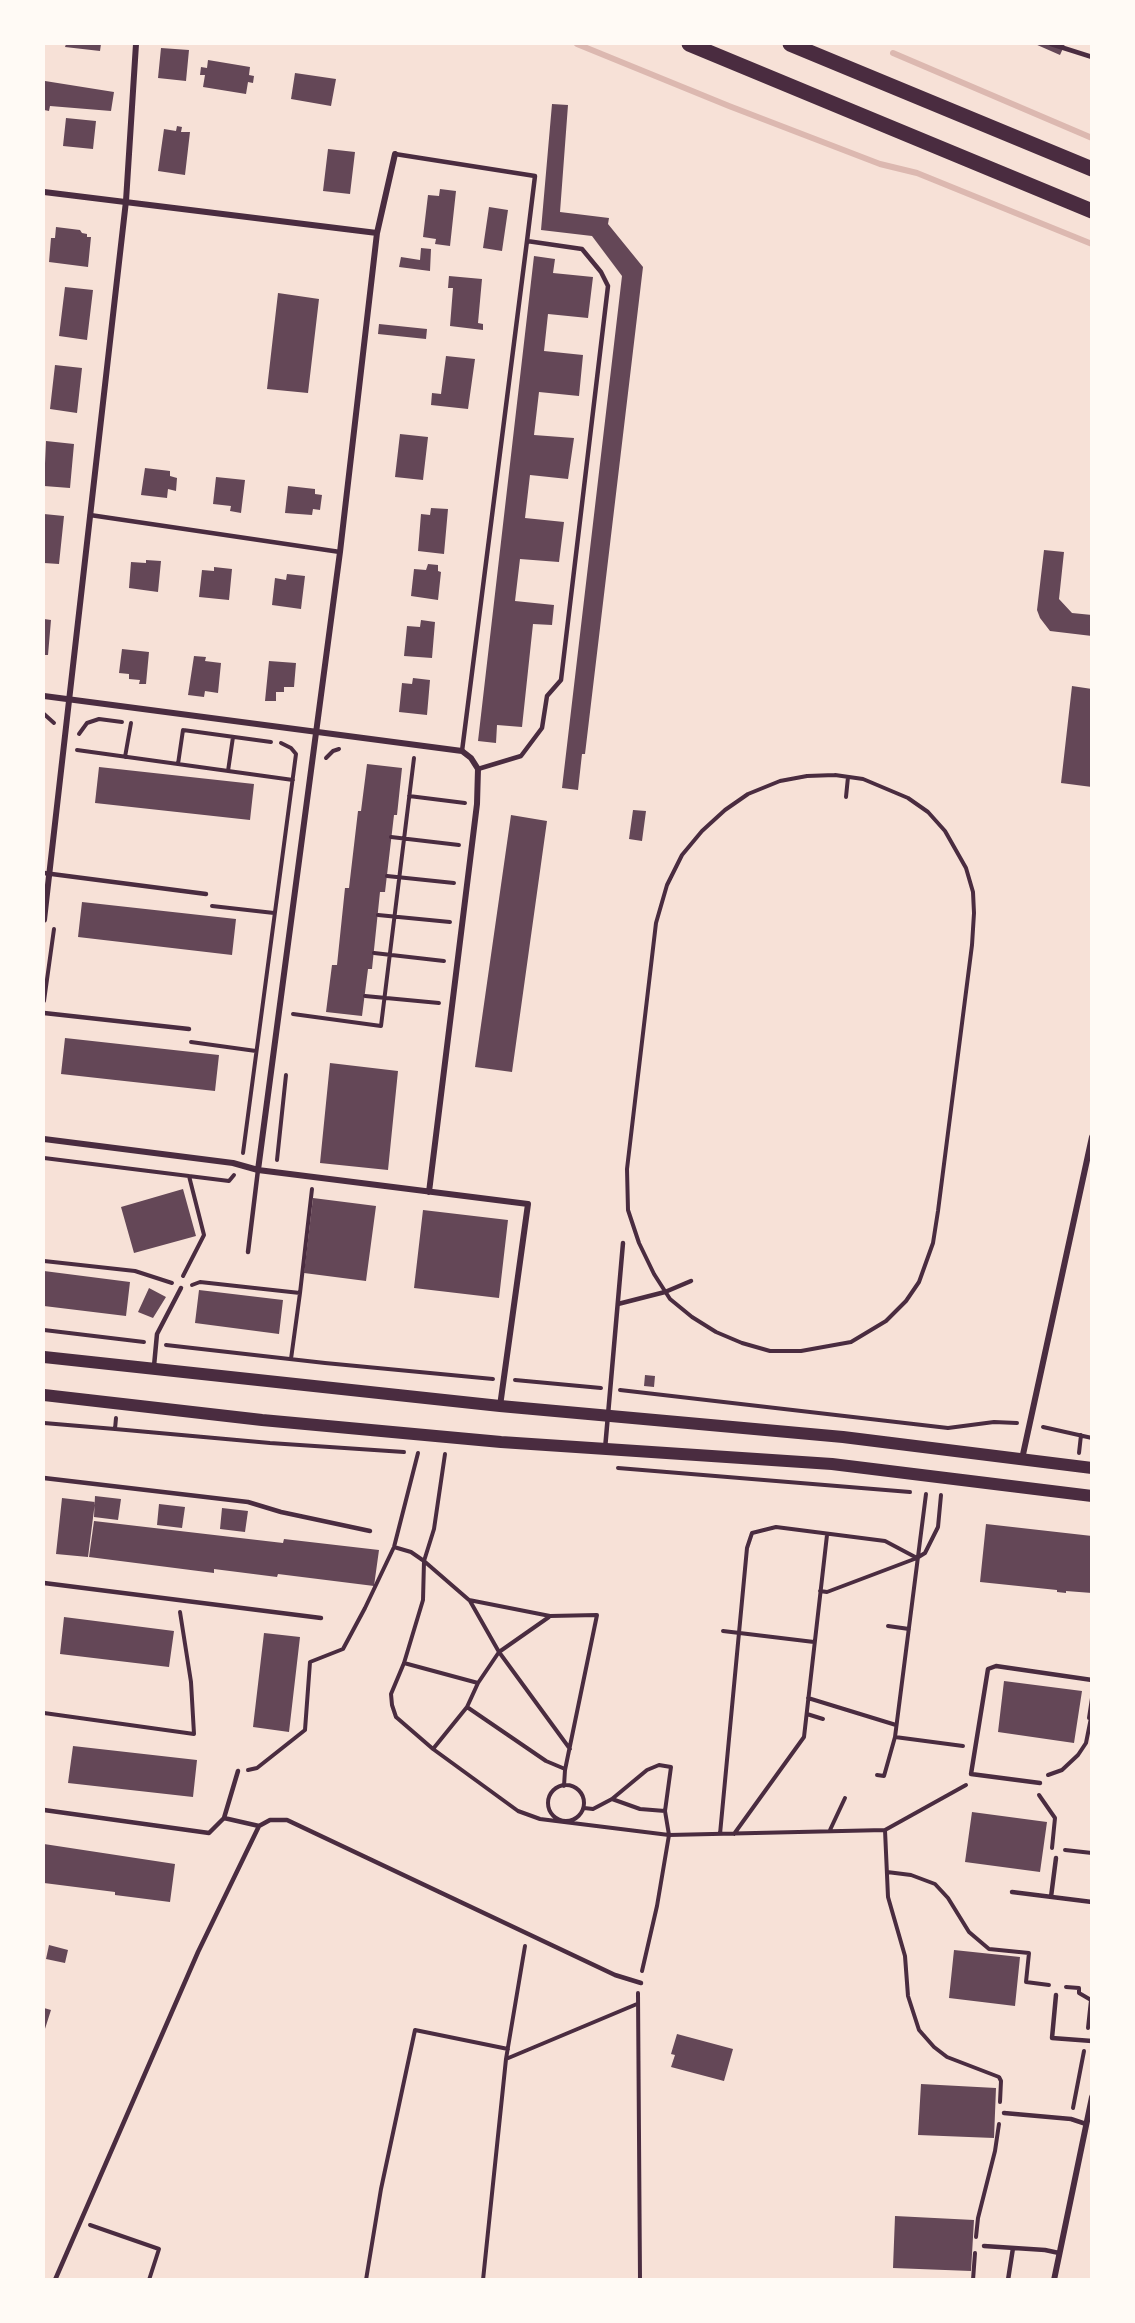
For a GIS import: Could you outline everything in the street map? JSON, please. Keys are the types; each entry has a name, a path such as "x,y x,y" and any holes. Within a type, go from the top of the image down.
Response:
{"main road":[{"path":"689,44 1092,211"},
{"path":"790,44 1092,169"},
{"path":"44,1357 500,1406 843,1437 1092,1468"},
{"path":"44,1395 262,1420 605,1449 832,1464 1092,1496"}],"street":[{"path":"44,920 47,874 70,700 126,201 136,44"},
{"path":"258,1170 340,552 377,233 395,154"},
{"path":"44,192 377,233"},
{"path":"44,696 462,751 471,758 478,769 477,804 429,1192"},
{"path":"1022,1460 1089,1160 1092,1137"},
{"path":"44,1139 242,1166 276,1173 528,1204 500,1406"},
{"path":"1054,2280 1092,2097"}],"lane":[{"path":"1052,44 1092,57"},
{"path":"395,154 535,176 462,751"},
{"path":"478,769 521,756 542,728 547,696 561,680 608,286 601,272 582,249 527,241"},
{"path":"90,515 340,552"},
{"path":"47,874 206,894"},
{"path":"44,1013 189,1029"},
{"path":"248,1252 258,1170"},
{"path":"605,1449 623,1243"},
{"path":"618,1304 665,1292 691,1281"},
{"path":"154,1370 157,1334 182,1288"},
{"path":"44,1478 248,1502 281,1512 370,1531"},
{"path":"44,1583 321,1618"},
{"path":"1040,1783 971,1774 988,1669 996,1666 1092,1680"},
{"path":"44,1810 209,1833 224,1818 238,1771"},
{"path":"224,1818 259,1826"},
{"path":"55,2280 198,1952 259,1826 270,1820 287,1820 615,1975 641,1983"},
{"path":"1051,1897 1056,1858"},
{"path":"1012,1892 1092,1902"},
{"path":"1056,1995 1052,2038 1092,2042"},
{"path":"1004,2113 1071,2119 1086,2124"},
{"path":"984,2246 1059,2253"},
{"path":"1008,2280 1013,2248"}],"path":[{"path":"141,724 99,719 87,723 80,731 77,750 293,780"},
{"path":"125,757 131,723"},
{"path":"44,1158 229,1181 242,1166 296,754 286,744 172,729"},
{"path":"178,764 183,730"},
{"path":"228,771 233,737"},
{"path":"325,759 333,751 344,747"},
{"path":"293,1014 381,1026 414,757 423,759"},
{"path":"807,776 848,777 863,778 886,787 908,798 928,812 956,848 966,868 973,892 975,914 938,1211 928,1262 919,1282 906,1301 886,1321 851,1342 801,1352 770,1351 742,1344 716,1332 692,1317 670,1299 639,1243 628,1210 627,1169 657,923 667,885 682,855 702,831 725,810 748,794 780,781 807,776"},
{"path":"846,797 848,777"},
{"path":"409,796 477,804"},
{"path":"391,837 471,847"},
{"path":"387,876 467,884"},
{"path":"378,915 462,923"},
{"path":"44,1005 55,923"},
{"path":"374,953 457,962"},
{"path":"364,996 452,1004"},
{"path":"292,1026 294,1003"},
{"path":"276,1173 287,1071"},
{"path":"44,1261 135,1270 178,1285 204,1235 189,1176"},
{"path":"291,1359 314,1178"},
{"path":"182,1288 200,1282 300,1293"},
{"path":"44,1330 291,1359 609,1389 948,1428 1005,1421 1092,1438"},
{"path":"115,1429 270,1443 427,1453"},
{"path":"238,1771 257,1768 305,1730 310,1662 343,1649 366,1608 394,1547 418,1453"},
{"path":"436,1454 457,1455"},
{"path":"445,1454 434,1529 424,1562 423,1600 404,1663 391,1694 396,1717 433,1749 518,1811 540,1819 669,1835 885,1830 962,1788 978,1775"},
{"path":"609,1468 951,1496"},
{"path":"877,1774 884,1776 895,1737 926,1494"},
{"path":"820,1591 827,1592 917,1558 924,1553 938,1527 941,1495"},
{"path":"720,1834 747,1548 752,1533 776,1527 885,1541 917,1558"},
{"path":"734,1834 804,1737 827,1534"},
{"path":"394,1547 411,1552 469,1600 498,1652 570,1749"},
{"path":"44,1713 194,1734 179,1599"},
{"path":"469,1600 550,1616 597,1615 565,1770 564,1785"},
{"path":"433,1749 467,1707 478,1683 498,1652 550,1616"},
{"path":"888,1626 909,1629"},
{"path":"723,1631 814,1642"},
{"path":"404,1663 478,1683"},
{"path":"808,1698 896,1725"},
{"path":"1092,1698 1086,1743 1078,1755 1062,1770 1040,1777 1038,1795 1055,1818 1052,1848 1092,1853"},
{"path":"467,1707 546,1761 565,1770"},
{"path":"807,1714 823,1719"},
{"path":"895,1737 975,1747"},
{"path":"584,1808 593,1809 612,1799 647,1770 659,1766 671,1767 665,1811 669,1835 637,2004 640,2280"},
{"path":"564,1785 577,1789 582,1794 584,1808 575,1819 562,1821 551,1812 549,1799 557,1788 564,1785"},
{"path":"830,1831 845,1798"},
{"path":"612,1799 640,1809 665,1811"},
{"path":"885,1830 888,1897 904,1956 909,1996 919,2030 934,2047 947,2057 996,2074 1001,2081 999,2134 978,2218 973,2280"},
{"path":"887,1872 911,1875 935,1884 948,1898 969,1932 989,1949 1029,1953 1026,1982 1079,1988"},
{"path":"483,2280 506,2059 528,1934"},
{"path":"506,2059 637,2004"},
{"path":"366,2280 381,2189 415,2030 508,2049"},
{"path":"80,2222 159,2249 149,2280"}],"building":[{"path":"66,44 101,44 100,51 65,47"},
{"path":"1035,44 1065,44 1060,55"},
{"path":"161,48 189,50 186,81 158,78"},
{"path":"208,60 250,67 249,75 254,76 253,83 248,82 246,94 203,87 205,75 200,75 201,67 207,68"},
{"path":"295,73 336,79 331,106 291,99"},
{"path":"45,81 114,92 111,111 50,106 49,111 44,110"},
{"path":"552,104 568,105 560,212 609,218 608,224 643,267 585,754 582,754 578,790 562,788 622,276 592,236 541,230"},
{"path":"66,118 96,121 93,149 63,146"},
{"path":"177,126 182,127 181,132 190,132 185,175 158,171 164,129 176,131"},
{"path":"328,149 355,152 350,194 323,191"},
{"path":"440,189 456,191 450,246 435,244 436,239 423,237 428,195 439,196"},
{"path":"489,207 508,210 502,251 483,248"},
{"path":"56,227 80,230 87,234 87,237 91,237 88,267 49,262 51,238 55,238"},
{"path":"421,248 431,249 430,271 399,267 401,257 420,260"},
{"path":"534,256 555,259 553,273 593,277 588,318 548,314 544,351 583,355 579,396 539,392 534,435 574,438 568,479 530,475 525,518 564,522 559,562 520,559 515,601 554,605 552,625 533,624 522,727 497,725 496,743 478,741"},
{"path":"449,276 482,279 478,323 483,324 483,330 450,326 453,288 448,288"},
{"path":"65,287 93,290 87,340 59,336"},
{"path":"278,293 319,299 308,393 267,389"},
{"path":"379,324 427,329 426,339 378,334"},
{"path":"446,356 475,359 468,409 431,405 432,393 441,394"},
{"path":"55,365 82,368 77,413 50,409"},
{"path":"400,434 428,437 423,480 395,477"},
{"path":"46,441 74,444 70,488 44,486"},
{"path":"145,468 170,471 170,476 177,478 176,491 168,489 167,498 141,495"},
{"path":"216,477 245,480 241,513 230,511 231,506 213,504"},
{"path":"288,486 315,489 315,494 322,495 320,510 313,509 312,515 285,513"},
{"path":"431,508 448,509 444,554 418,551 421,514 430,515"},
{"path":"44,514 64,516 59,564 44,563"},
{"path":"1044,550 1064,552 1059,599 1072,613 1092,615 1092,636 1050,631 1040,618 1037,610"},
{"path":"146,560 161,561 158,592 129,588 131,562 146,563"},
{"path":"428,564 438,565 438,571 441,572 438,600 411,596 414,569 426,570"},
{"path":"214,567 232,569 229,600 199,597 202,570 214,571"},
{"path":"287,574 305,576 301,609 272,605 275,578 286,580"},
{"path":"44,619 51,620 48,655 44,655"},
{"path":"421,620 435,622 432,658 404,656 407,626 420,627"},
{"path":"122,649 149,652 146,684 139,684 140,680 129,679 129,674 119,673"},
{"path":"194,656 206,657 205,661 221,663 218,693 205,691 204,697 188,695"},
{"path":"269,661 296,663 294,687 284,687 284,692 276,692 276,701 265,701"},
{"path":"413,678 430,680 427,715 399,712 402,683 412,684"},
{"path":"1072,686 1092,689 1092,787 1061,783"},
{"path":"367,764 402,768 385,892 380,892 372,969 368,969 362,1016 326,1012 332,965 337,965 345,888 349,888 358,811 361,811"},
{"path":"99,767 254,784 250,820 95,803"},
{"path":"633,810 646,811 642,841 629,839"},
{"path":"511,815 547,821 512,1072 475,1067"},
{"path":"82,902 236,919 232,955 78,937"},
{"path":"65,1038 219,1055 215,1091 61,1074"},
{"path":"330,1063 398,1071 388,1170 320,1163"},
{"path":"183,1189 196,1236 134,1253 121,1207"},
{"path":"313,1198 376,1206 366,1281 304,1273"},
{"path":"423,1210 508,1220 499,1298 414,1288"},
{"path":"44,1271 130,1282 126,1316 44,1306"},
{"path":"149,1288 166,1297 153,1318 138,1312"},
{"path":"199,1290 283,1300 279,1334 195,1323"},
{"path":"645,1375 655,1376 654,1387 644,1386"},
{"path":"95,1496 121,1499 118,1520 94,1517"},
{"path":"62,1498 95,1502 88,1557 56,1554"},
{"path":"159,1504 185,1507 182,1528 157,1525"},
{"path":"222,1508 248,1511 245,1532 220,1529"},
{"path":"94,1521 283,1543 284,1539 379,1550 374,1586 278,1574 277,1577 214,1569 214,1573 89,1557"},
{"path":"986,1524 1092,1536 1092,1593 1066,1591 1066,1593 1057,1592 1057,1590 980,1582"},
{"path":"64,1617 174,1631 169,1667 60,1654"},
{"path":"264,1633 300,1637 289,1732 253,1727"},
{"path":"1004,1681 1082,1691 1074,1743 998,1732"},
{"path":"73,1746 197,1760 193,1797 68,1783"},
{"path":"972,1812 1047,1822 1040,1872 965,1862"},
{"path":"44,1844 175,1864 170,1902 44,1883"},
{"path":"49,1945 68,1950 65,1963 46,1959"},
{"path":"954,1950 1020,1957 1015,2006 949,1998"},
{"path":"44,2008 51,2010 44,2032"},
{"path":"677,2034 733,2049 724,2081 671,2067 675,2055 671,2054"},
{"path":"921,2084 996,2088 994,2138 918,2135"},
{"path":"895,2216 974,2220 971,2271 893,2268"}],"waterway":[{"path":"577,44 880,164 917,173 1092,244"},
{"path":"893,53 1092,138"}]}
